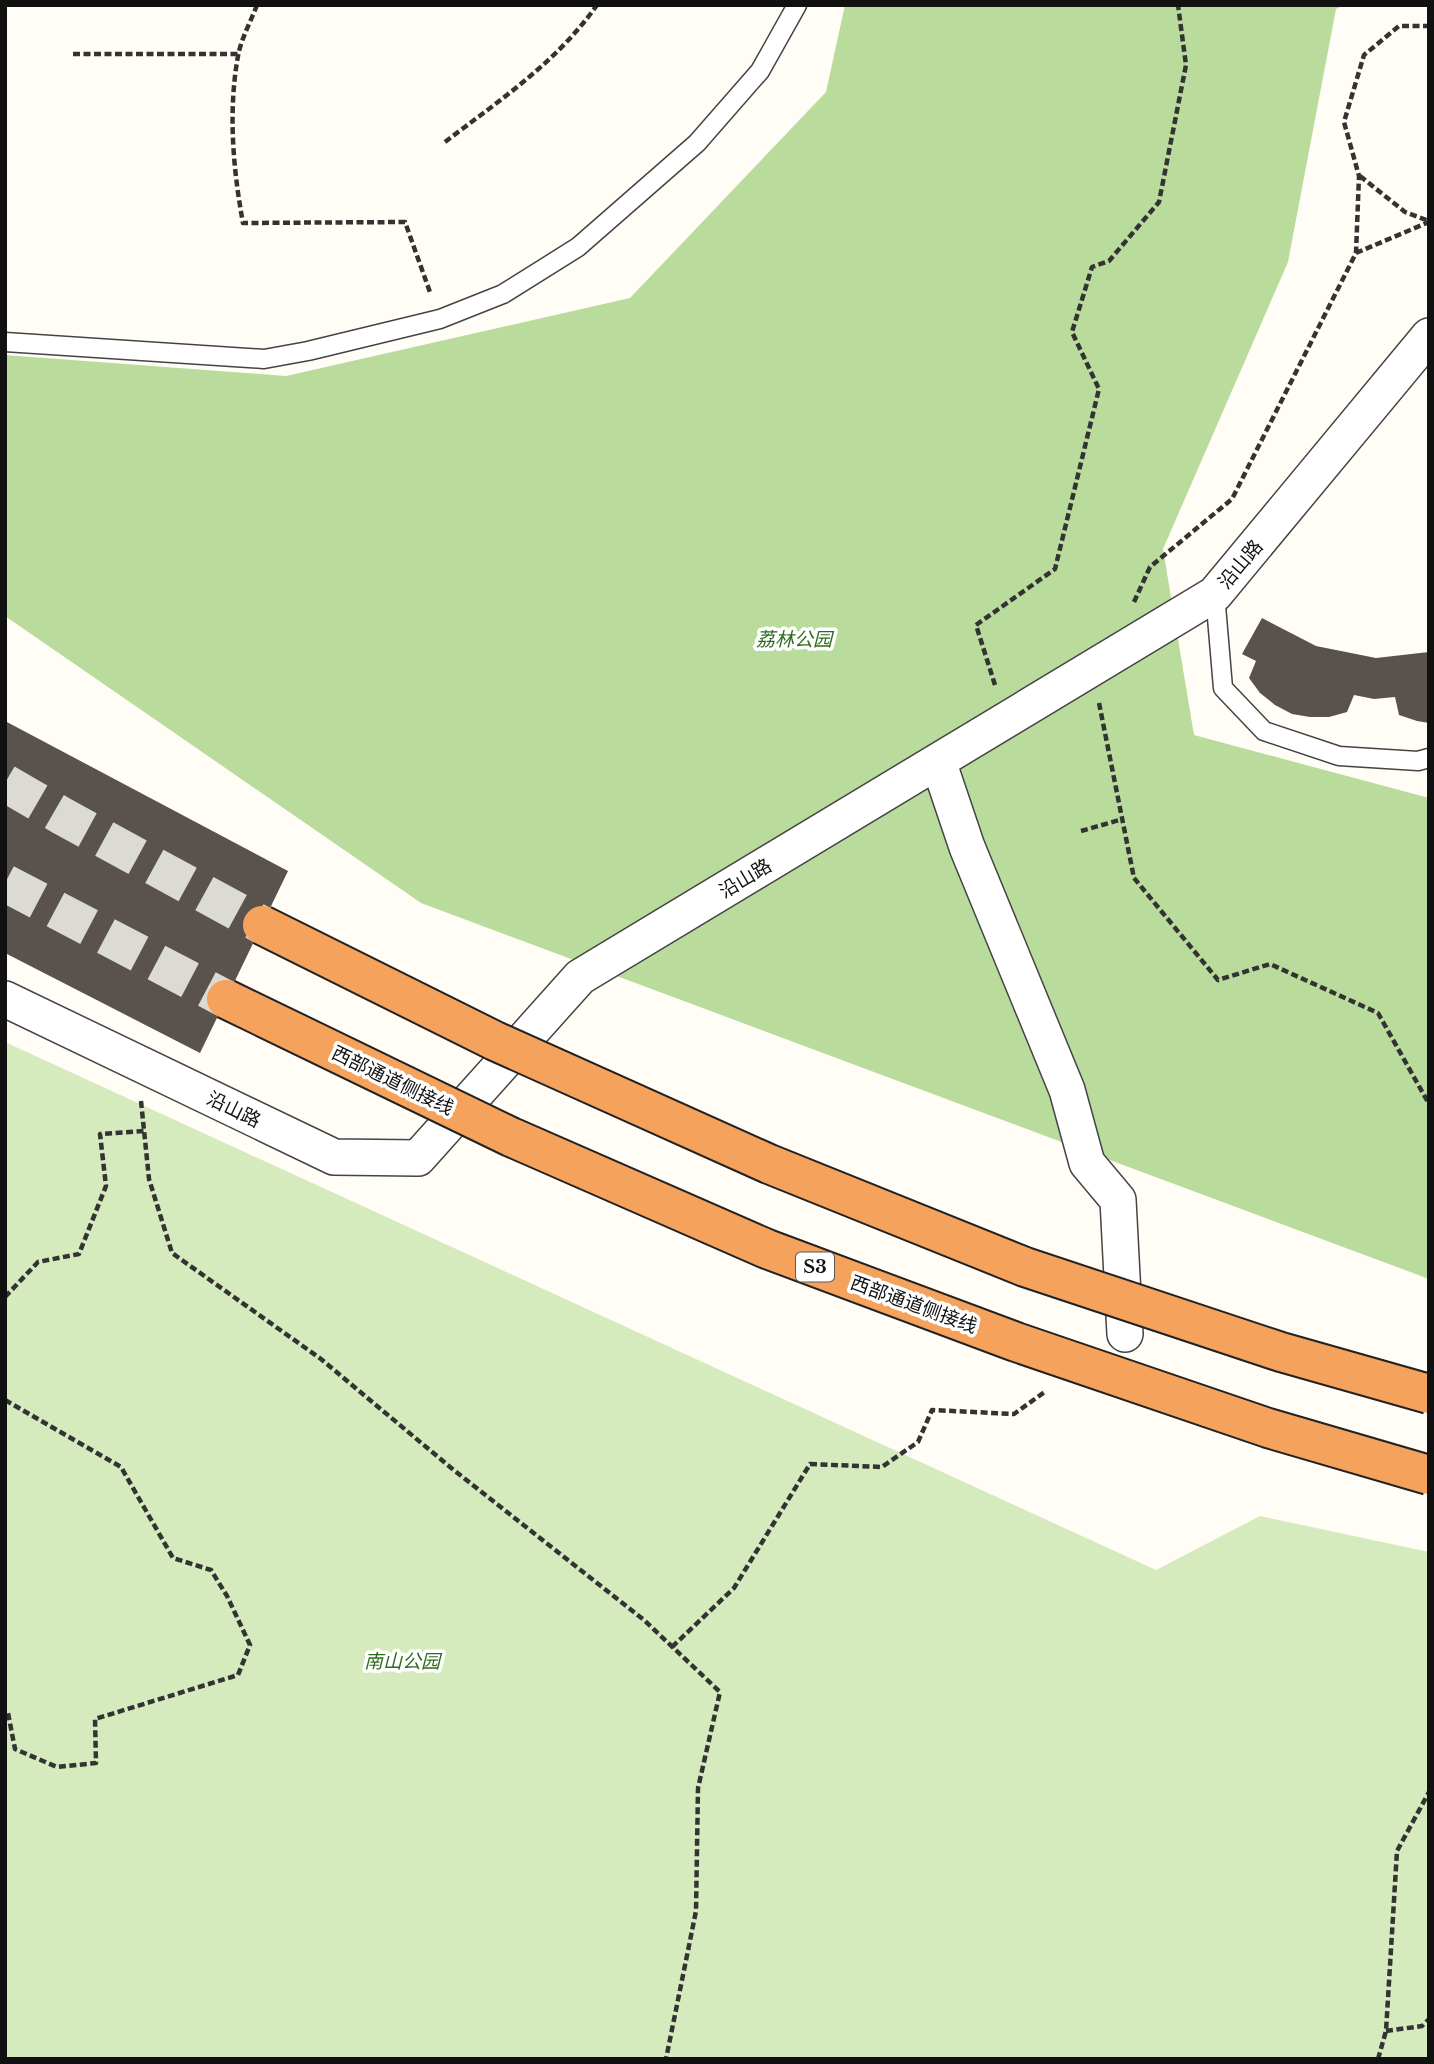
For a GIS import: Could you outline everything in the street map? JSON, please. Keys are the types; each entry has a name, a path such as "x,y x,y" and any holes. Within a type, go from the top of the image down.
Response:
{"highway":[{"path":"262,925 495,1041 794,1174 1025,1267 1281,1353 1429,1394"},
{"name":"西部通道侧接线","path":"226,999 511,1137 767,1249 1043,1351 1268,1428 1429,1475"}],"street":[{"name":"沿山路","path":"5,999 334,1157 418,1158 580,977 1215,594 1429,336"},
{"path":"938,761 967,847 1067,1090 1087,1163 1118,1200 1125,1334"}],"lane":[{"path":"5,342 264,359 440,319 503,294 578,247 697,143 761,71 797,5"},
{"path":"1215,594 1223,688 1264,731 1339,756 1418,761 1429,758"}],"path":[{"path":"257,5 239,54 234,101 234,176 243,223 405,222 440,319"},
{"path":"445,142 531,77 579,30 597,5"},
{"path":"1005,720 976,625 1055,569 1099,389 1072,332 1093,267 1109,261 1159,202 1186,65 1178,5"},
{"path":"1137,641 1134,600 1150,567 1232,499 1356,253 1359,176 1344,122 1364,55 1399,26 1429,26"},
{"path":"73,54 239,54"},
{"path":"1359,176 1405,212 1429,222"},
{"path":"1356,253 1429,222"},
{"path":"1093,667 1134,878 1217,980 1270,964 1378,1013 1429,1104"},
{"path":"1081,831 1122,819"},
{"path":"138,1063 149,1179 172,1252 321,1359 450,1467 644,1620 720,1692 698,1788 696,1911 666,2059"},
{"path":"5,1297 38,1262 79,1254 106,1186 100,1134 144,1131"},
{"path":"672,1647 734,1588 810,1464 882,1467 918,1442 932,1410 1014,1414 1048,1390"},
{"path":"5,1400 121,1467 173,1558 211,1570 228,1596 250,1645 237,1675 94,1719 96,1763 57,1767 15,1749 8,1713 5,1713"},
{"path":"1378,2059 1386,2031 1397,1851 1429,1793"},
{"path":"1386,2031 1422,2026 1429,2019"}],"green space":[{"name":"荔林公园","path":"845,5 1344,5 1336,9 1288,262 1163,549 1194,735 1429,798 1429,1279 421,903 5,616 5,355 286,376 630,298 826,92"},
{"name":"南山公园","path":"5,1042 1156,1570 1260,1516 1429,1552 1429,2059 5,2059"}],"building":[{"path":"1262,618 1316,646 1376,658 1429,652 1429,723 1399,715 1395,697 1374,699 1354,695 1347,712 1329,717 1292,714 1275,705 1260,693 1249,678 1256,661 1242,654"},
{"path":"5,721 288,871 200,1053 5,953"}],"tunnel":[{"path":"5,783 262,925"},
{"path":"5,883 226,999"}]}
